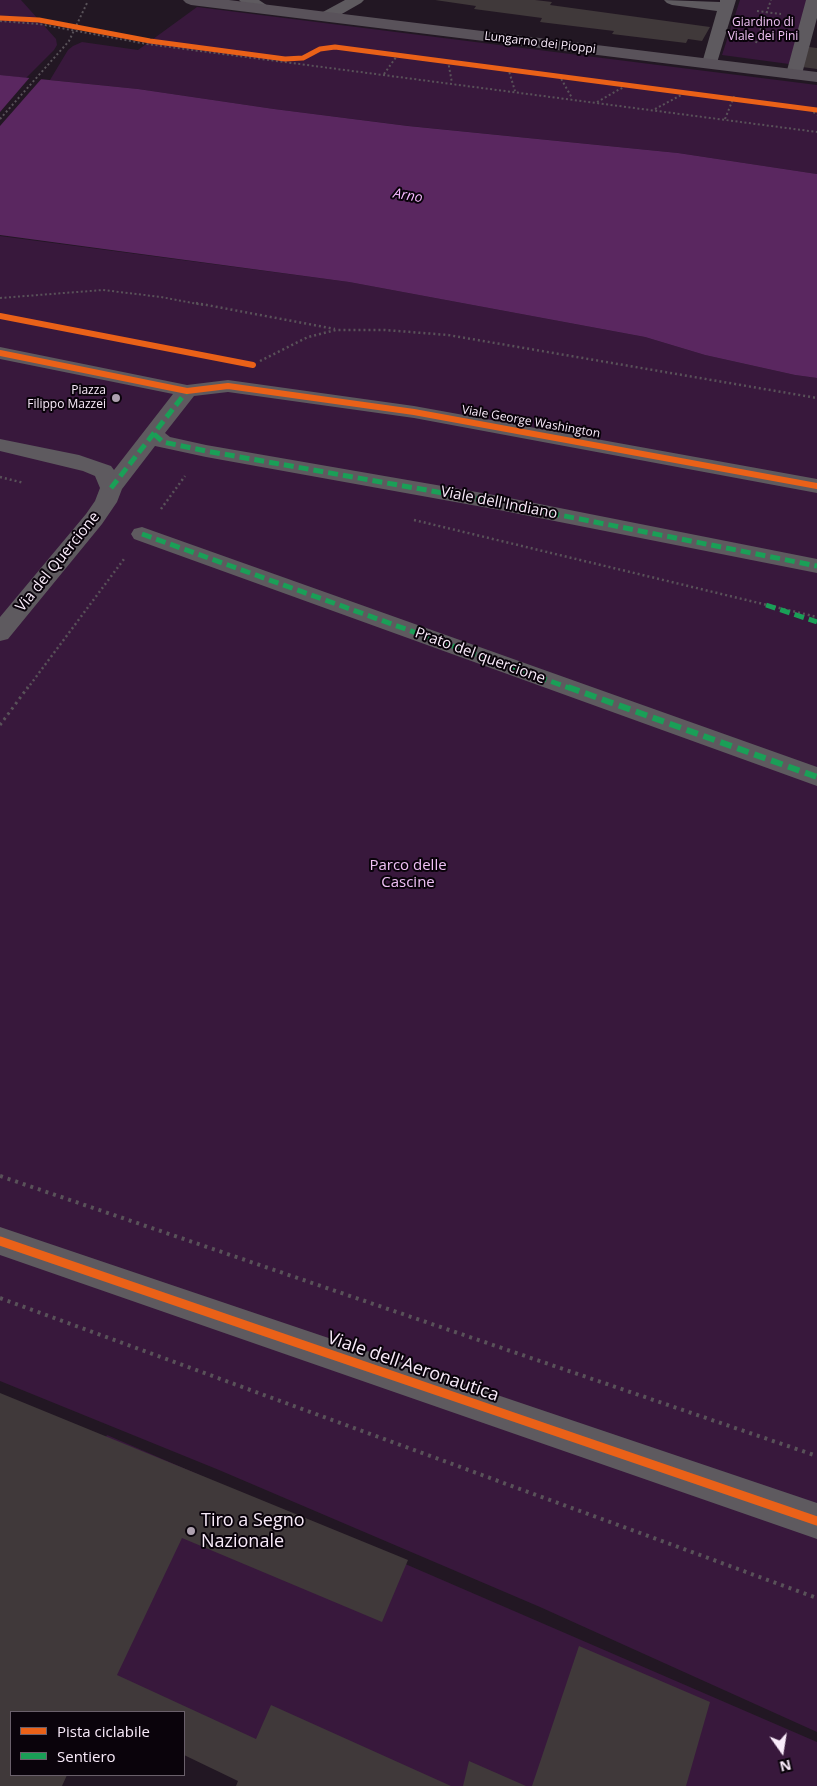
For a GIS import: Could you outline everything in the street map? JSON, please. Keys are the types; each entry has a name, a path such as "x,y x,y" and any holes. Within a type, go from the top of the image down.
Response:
{"street":[{"name":"Lungarno dei Pioppi","path":"191,0 710,63 817,78"},
{"name":"Lungarno dei Pioppi","path":"247,0 264,8"},
{"path":"327,16 356,0"},
{"path":"672,0 726,3 710,63"},
{"path":"794,74 813,18 814,0"},
{"name":"Viale George Washington","path":"0,353 187,391 234,387 414,412 817,486"},
{"path":"111,488 187,391"},
{"name":"Viale dell'Indiano","path":"154,434 163,442 484,500 817,566"},
{"path":"0,445 91,466 103,471 109,479 111,488"},
{"name":"Via del Quercione","path":"0,633 94,519 106,502 111,488"},
{"name":"Prato del quercione","path":"142,534 817,777"},
{"name":"Viale dell'Aeronautica","path":"0,1241 817,1521"}],"path":[{"path":"755,44 771,0"},
{"path":"0,119 69,41 87,3"},
{"path":"726,3 766,12 813,18"},
{"path":"0,19 39,20 74,30 147,44 655,109 817,132"},
{"path":"74,30 285,59 303,58"},
{"path":"389,53 402,55"},
{"path":"383,74 402,55"},
{"path":"452,83 444,60 457,62"},
{"path":"508,68 515,91"},
{"path":"554,75 572,99"},
{"path":"554,75 568,76"},
{"path":"612,82 639,85"},
{"path":"596,102 629,84"},
{"path":"668,89 696,93"},
{"path":"655,109 687,92"},
{"path":"724,96 742,99"},
{"path":"725,119 733,98"},
{"path":"800,108 814,110 817,115"},
{"path":"0,298 103,290 161,297 336,330 385,330 448,335 559,352 817,398"},
{"path":"234,387 253,365 272,353 308,337 336,330"},
{"path":"0,725 186,474"},
{"path":"406,518 817,617"},
{"path":"0,1176 817,1456"},
{"path":"0,1298 817,1598"}],"green space":[{"path":"0,0 21,0 56,39 57,45 54,50 26,78 0,75"},
{"name":"Giardino di Viale dei Pini","path":"740,0 808,0 789,64 722,55"},
{"path":"197,7 817,85 817,174 678,153 409,126 138,89 50,80 68,50 73,46 82,42 138,50"},
{"name":"Parco delle Cascine","path":"0,236 349,282 645,337 705,355 817,378 817,1732 540,1607 219,1470 0,1381"},
{"name":"Tiro a Segno Nazionale","path":"107,1435 817,1742 817,1786 317,1786 185,1723 185,1711 159,1711 0,1636 0,1627"}],"water":[{"name":"Arno","path":"0,75 138,89 408,126 678,153 817,174 817,378 705,355 645,337 349,282 0,235"}],"pier":[{"path":"31,76 43,77 0,126 0,112"}],"building":[{"path":"435,0 535,0 552,2 550,5 710,27 702,41 688,39 686,43 612,34 614,31 540,22 542,18 474,9 476,6"},
{"path":"809,47 817,48 817,69 802,67"},
{"path":"0,1393 408,1560 382,1622 182,1538 117,1675 256,1739 271,1705 451,1786 236,1786 238,1781 185,1755 185,1711 10,1711 10,1776 67,1776 62,1786 0,1786"},
{"path":"579,1646 710,1702 686,1786 532,1786"},
{"path":"469,1761 526,1786 463,1786"}],"marked path":[{"path":"111,488 187,391"},
{"path":"154,434 163,442 206,451 494,502 817,566"},
{"path":"142,534 817,777"},
{"path":"766,605 817,622"}],"cycle path":[{"path":"0,18 39,20 150,41 285,59 303,58 320,49 335,47 817,110"},
{"path":"0,316 253,365"},
{"path":"0,353 187,391 228,386 414,412 817,486"},
{"path":"0,1241 817,1521"}],"place":[{"name":"Piazza Filippo Mazzei","path":"116,398"},
{"name":"Tiro a Segno Nazionale","path":"191,1531"}]}
